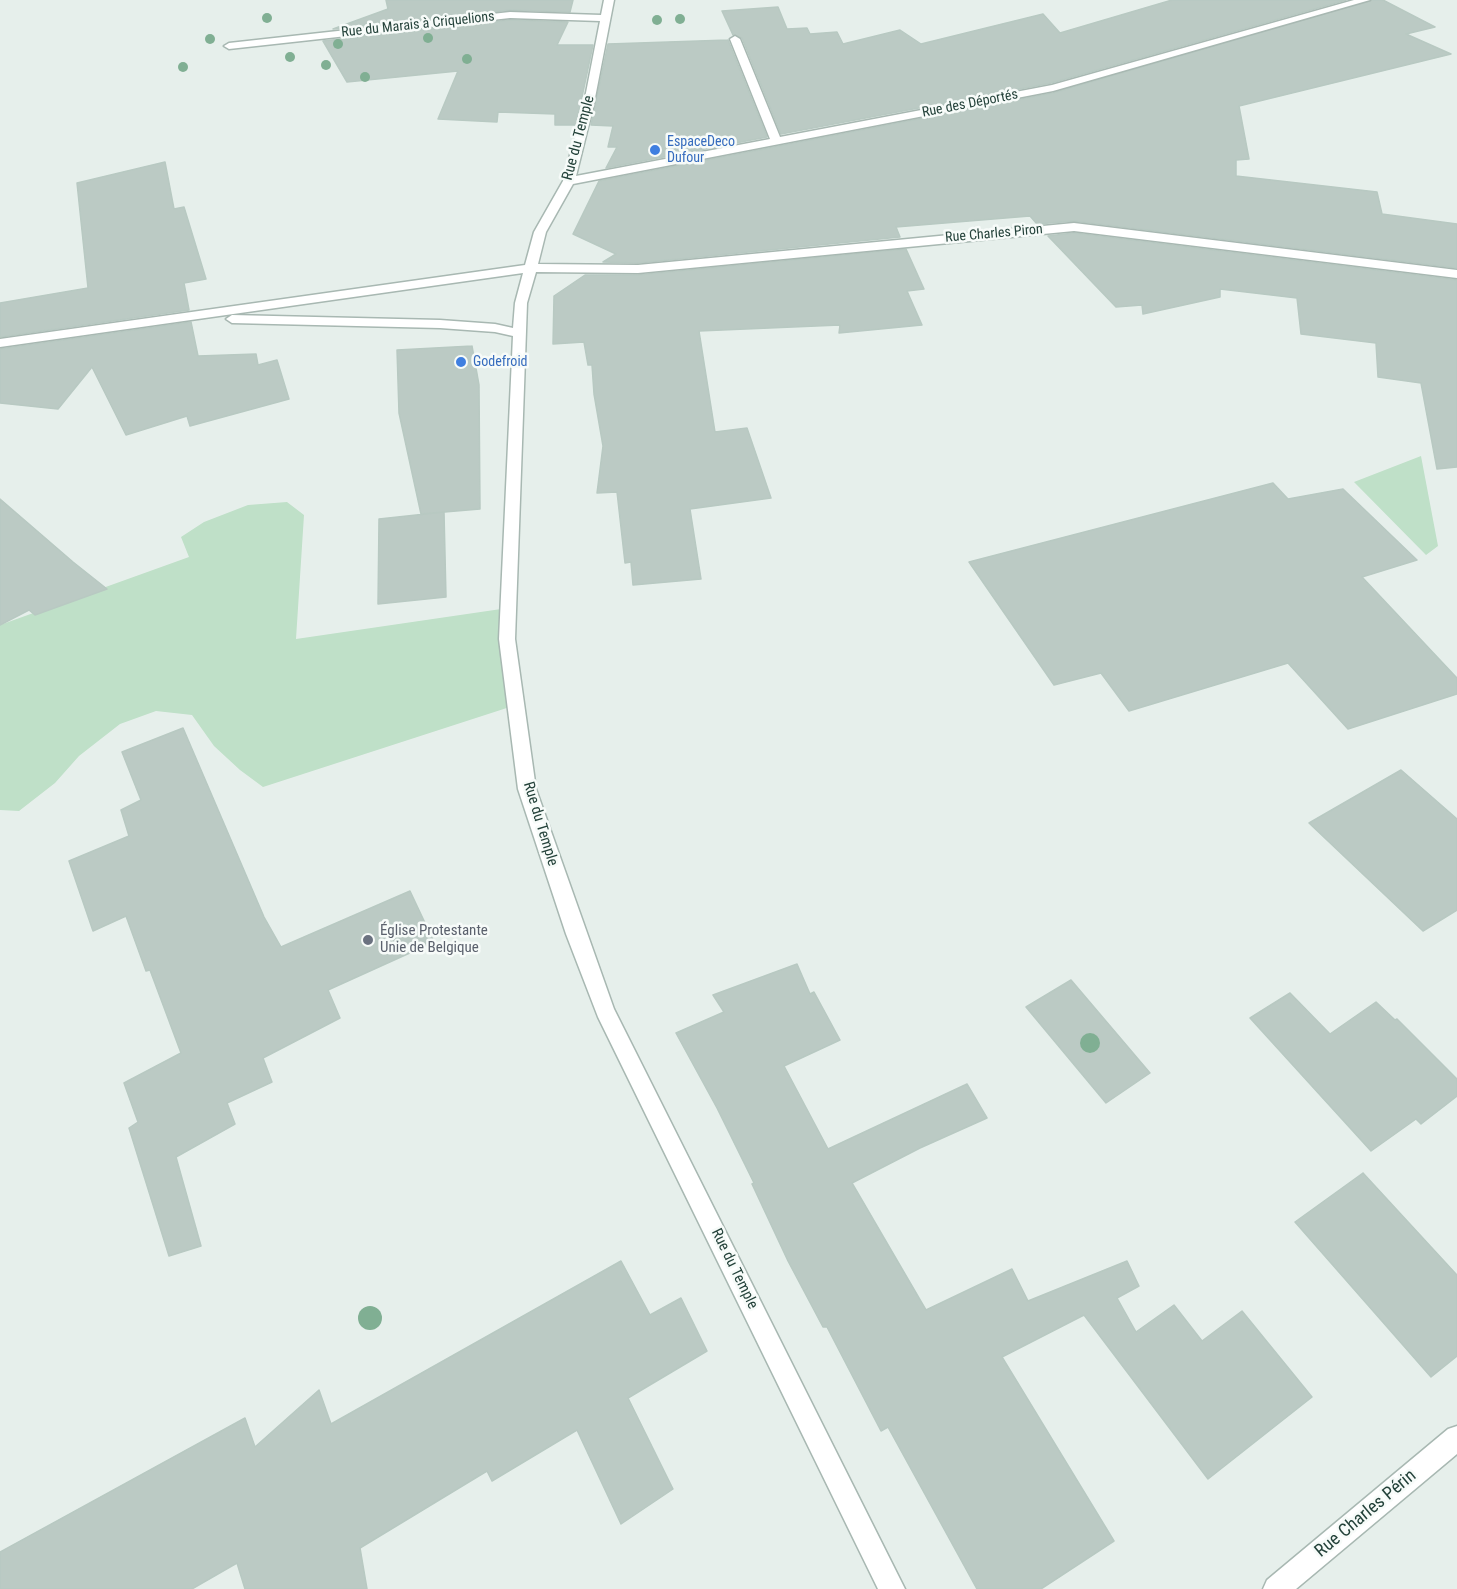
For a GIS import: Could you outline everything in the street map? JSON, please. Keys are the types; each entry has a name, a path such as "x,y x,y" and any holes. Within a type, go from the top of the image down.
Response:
{"street":[{"name":"Rue du Temple","path":"609,0 589,103 569,182 540,232 521,303 507,639 527,789 576,934 605,1011 892,1589"},
{"name":"Rue des Déportés","path":"569,182 1053,88 1365,0"},
{"name":"Rue du Marais à Criquelions","path":"229,46 510,15 606,18"},
{"path":"735,39 776,141"},
{"name":"Rue Charles Piron","path":"529,268 638,268 1074,227 1457,274"},
{"path":"0,343 529,268"},
{"path":"176,318 440,324 495,327 520,334"},
{"name":"Rue Charles Périn","path":"1276,1589 1457,1438"}],"green space":[{"path":"1421,456 1438,546 1426,555 1354,482"},
{"path":"287,502 304,515 296,639 508,608 516,705 263,787 214,746 192,715 156,711 120,724 79,756 55,783 19,811 0,810 0,625 189,557 181,537 204,522 248,505"}],"building":[{"path":"386,0 573,0 570,12 510,10 333,29 388,9"},
{"path":"1172,0 1346,0 1051,83 781,134 742,38 733,35 722,11 778,7 787,29 807,28 810,34 837,32 843,44 900,30 921,44 1043,14 1060,33"},
{"path":"1372,0 1383,0 1435,27 1406,34 1451,54 1239,106 1249,159 1236,160 1236,176 1377,192 1382,214 1457,224 1457,268 1074,221 1037,224 1030,216 896,227 900,237 638,263 603,262 616,254 573,234 599,181 1053,93"},
{"path":"510,20 568,22 557,45 593,45 576,125 555,125 555,114 498,112 497,122 438,119 458,71 347,82 323,41"},
{"path":"728,40 767,137 606,168 617,147 608,147 613,126 591,125 608,44"},
{"path":"165,162 174,209 184,207 206,279 184,283 189,310 0,337 0,303 88,288 77,183"},
{"path":"1074,233 1457,280 1457,467 1437,469 1421,383 1378,377 1376,343 1301,334 1297,298 1220,289 1220,297 1143,314 1142,305 1116,307 1048,236"},
{"path":"906,249 924,289 907,291 922,325 839,333 840,325 699,331 715,432 747,428 771,498 690,509 701,579 633,585 631,562 625,563 617,492 597,493 603,446 594,394 592,365 588,365 584,342 553,344 554,296 585,275 638,275"},
{"path":"191,322 198,356 256,354 258,365 277,360 289,399 190,426 187,416 126,435 92,367 58,409 0,403 0,349"},
{"path":"472,346 479,385 480,509 421,514 399,413 397,350"},
{"path":"1273,483 1288,499 1343,489 1417,560 1362,577 1457,678 1457,694 1348,729 1288,663 1129,711 1101,673 1054,685 969,562"},
{"path":"0,499 107,589 35,615 29,610 0,625"},
{"path":"444,512 446,597 378,604 379,519"},
{"path":"183,728 264,917 281,947 410,891 434,942 328,990 340,1018 263,1058 272,1082 227,1103 235,1124 176,1157 201,1246 169,1256 129,1128 138,1122 124,1083 181,1053 150,970 146,971 126,916 93,931 69,861 129,836 121,810 141,800 122,752"},
{"path":"1401,770 1457,819 1457,910 1423,931 1309,823"},
{"path":"797,964 810,994 814,992 840,1040 784,1066 828,1149 967,1084 987,1118 920,1148 852,1183 926,1310 1012,1269 1028,1301 1127,1261 1139,1286 1117,1298 1136,1332 1174,1305 1202,1341 1242,1311 1312,1397 1208,1479 1084,1315 1002,1357 1114,1541 1041,1589 977,1589 888,1427 881,1431 827,1327 823,1327 788,1261 752,1184 754,1183 717,1108 676,1033 724,1012 713,995"},
{"path":"1071,980 1150,1073 1106,1103 1026,1007"},
{"path":"1290,993 1330,1034 1376,1002 1395,1020 1397,1019 1457,1079 1457,1096 1421,1124 1416,1119 1371,1151 1250,1018"},
{"path":"1363,1173 1457,1275 1457,1356 1431,1377 1295,1222"},
{"path":"621,1261 650,1315 681,1298 707,1351 628,1398 673,1489 621,1524 577,1430 492,1481 487,1471 360,1548 367,1589 245,1589 237,1563 192,1589 0,1589 0,1552 245,1418 255,1447 319,1390 331,1424"}],"place":[{"name":"EspaceDeco Dufour","path":"655,150"},
{"name":"Godefroid","path":"461,362"},
{"name":"Église Protestante Unie de Belgique","path":"368,940"}]}
